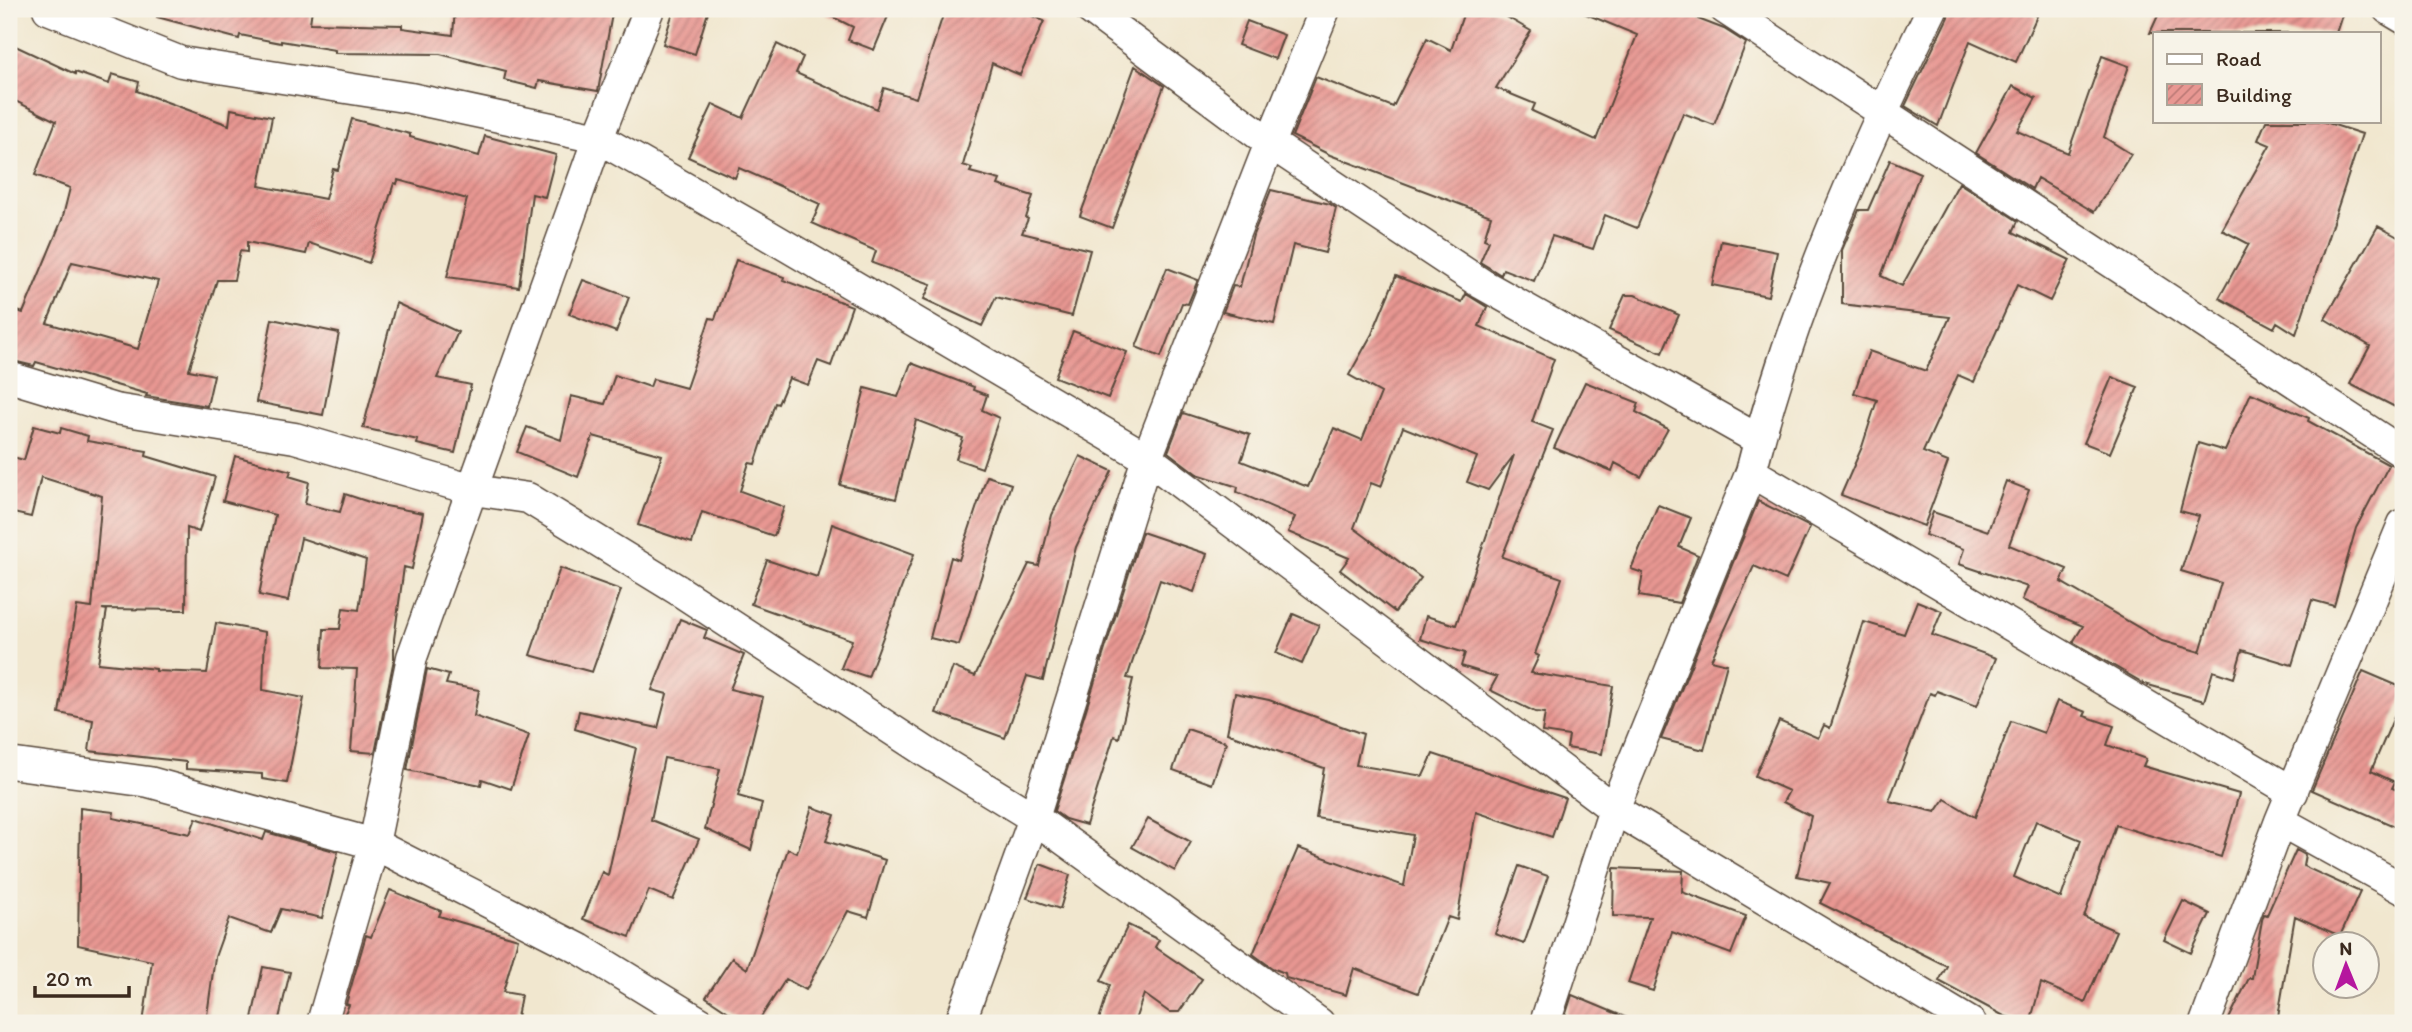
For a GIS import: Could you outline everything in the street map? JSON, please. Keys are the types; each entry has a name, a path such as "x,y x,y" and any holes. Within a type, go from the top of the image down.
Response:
{"street":[{"path":"48,9 181,62 410,97 598,138 1147,458 1615,809 1971,1023"},
{"path":"322,1023 374,844 412,657 598,138 649,9"},
{"path":"1090,9 1270,143 1482,284 1759,440"},
{"path":"960,1023 1034,818 1147,458 1325,9"},
{"path":"1725,9 2403,453"},
{"path":"1545,1023 1615,809 1751,472 1812,277 1881,112 1932,9"},
{"path":"2388,9 2403,18"},
{"path":"9,377 115,409 295,439 472,491 528,498 1034,818 1319,1023"},
{"path":"1751,472 2293,792"},
{"path":"2205,1023 2280,821 2403,524"},
{"path":"9,763 149,782 374,844 580,949 701,1023"},
{"path":"2280,821 2403,890"}],"building":[{"path":"158,9 312,9 310,23 402,25 402,28 453,35 455,9 551,9 576,15 577,9 583,9 612,14 598,91 539,81 537,88 504,80 506,71 440,54 335,53 335,50 240,35 239,39 157,17"},
{"path":"674,9 709,9 695,54 663,44"},
{"path":"817,9 891,9 874,50 848,40 853,27"},
{"path":"945,9 1016,9 1044,21 1020,75 992,63 963,165 972,168 970,172 1000,180 998,185 1033,196 1022,233 1090,250 1072,316 996,297 982,326 924,299 931,284 872,263 876,251 812,223 820,204 739,168 735,178 688,157 713,104 743,118 777,44 803,57 796,73 877,109 884,88 916,98"},
{"path":"1465,9 1493,9 1531,31 1496,88 1535,104 1532,111 1596,140 1637,35 1574,9 1705,9 1698,19 1724,29 1746,43 1714,125 1683,113 1637,228 1605,215 1593,249 1552,236 1534,281 1503,269 1501,275 1480,262 1489,241 1484,239 1491,216 1330,155 1292,136 1316,77 1393,107 1427,38 1451,50"},
{"path":"1949,9 2023,9 2037,16 2016,62 1970,41 1938,126 1905,106 1948,17"},
{"path":"2161,9 2344,9 2336,32 2150,33"},
{"path":"1247,21 1284,35 1275,59 1238,45"},
{"path":"9,43 75,74 109,84 112,74 139,82 137,91 229,125 231,109 272,117 259,186 325,199 333,169 338,170 352,119 479,156 485,136 556,155 545,197 532,194 519,287 447,277 467,199 398,180 397,184 394,183 369,263 309,243 306,254 247,242 247,252 240,251 234,280 217,280 189,370 214,375 207,406 146,396 147,394 36,362 34,366 9,360 9,308 23,313 62,220 70,188 35,175 56,121 9,98","holes":["72,262 158,281 138,349 47,323"]},
{"path":"2102,56 2129,66 2104,137 2131,154 2094,212 2037,178 2032,189 1976,153 2013,86 2036,98 2017,131 2068,153"},
{"path":"1135,66 1164,86 1112,228 1080,216"},
{"path":"2266,122 2325,122 2362,134 2296,334 2277,322 2274,328 2219,298 2249,244 2222,230 2270,145 2258,140"},
{"path":"1890,160 1920,173 1881,276 1902,286 1959,183 2018,221 2013,232 2070,260 2050,301 2017,285 1974,382 1958,375 1923,452 1948,462 1924,526 1841,495 1862,447 1877,400 1854,393 1869,351 1926,371 1950,317 1842,304 1842,250 1859,210 1868,210"},
{"path":"1271,190 1330,204 1336,208 1325,253 1293,245 1274,324 1223,312 1233,286 1240,287 1253,235"},
{"path":"2378,226 2403,240 2403,411 2350,384 2370,346 2325,319"},
{"path":"1721,241 1777,252 1768,296 1712,285"},
{"path":"736,260 852,306 831,366 818,361 808,385 789,378 778,404 775,403 755,464 749,463 740,491 784,507 774,536 702,512 692,543 638,525 662,455 593,436 578,477 517,452 527,427 561,440 571,396 605,404 615,375 650,387 653,379 686,388 710,318 715,319"},
{"path":"1167,268 1198,280 1188,304 1182,303 1161,357 1136,347"},
{"path":"1396,276 1462,302 1466,294 1487,307 1479,326 1554,359 1532,422 1553,430 1502,557 1562,578 1535,654 1539,656 1531,673 1613,686 1602,754 1567,748 1569,736 1542,732 1545,713 1535,712 1490,690 1497,677 1461,666 1465,653 1420,639 1426,616 1456,625 1514,455 1488,490 1467,482 1477,457 1403,427 1381,487 1371,483 1354,528 1421,578 1395,612 1340,570 1349,558 1288,532 1295,517 1237,492 1238,487 1197,474 1168,452 1183,413 1250,435 1241,461 1308,487 1334,428 1362,440 1381,393 1349,375 1372,334"},
{"path":"583,280 629,297 616,332 569,314"},
{"path":"1625,295 1635,295 1679,315 1662,353 1609,330"},
{"path":"396,303 458,332 437,378 471,385 455,453 417,444 418,440 363,428"},
{"path":"272,319 339,333 323,415 256,402"},
{"path":"1073,331 1127,352 1108,398 1055,377"},
{"path":"911,363 974,387 973,390 987,395 982,410 999,418 982,468 956,459 963,438 916,420 896,499 840,485 865,388 898,397"},
{"path":"2112,377 2138,387 2110,453 2084,443"},
{"path":"1585,382 1639,403 1636,412 1668,429 1641,477 1615,463 1612,471 1554,448"},
{"path":"2251,393 2309,418 2308,421 2389,465 2356,528 2334,606 2312,600 2292,665 2242,650 2234,678 2213,671 2204,701 2145,684 2073,642 2083,626 2022,600 2028,587 1959,564 1964,549 1925,535 1933,512 1988,531 2006,481 2029,490 2009,545 2067,569 2061,582 2162,641 2200,652 2221,583 2181,571 2199,516 2180,511 2198,443 2225,451"},
{"path":"34,426 60,433 61,428 88,436 87,441 147,451 146,456 215,477 199,532 187,528 186,610 102,609 107,610 98,663 156,671 207,673 216,623 265,632 263,690 304,698 287,783 262,779 262,774 186,769 186,762 89,751 93,720 59,713 77,606 92,608 102,496 41,477 31,517 9,512 9,456 24,460"},
{"path":"235,456 291,471 289,476 309,482 305,504 340,512 345,494 375,504 423,513 412,569 404,567 394,639 394,659 375,753 351,751 357,669 322,668 324,629 340,629 343,608 359,610 366,560 301,538 288,601 259,595 275,515 223,501"},
{"path":"1080,456 1112,471 1076,547 1043,680 1027,676 1005,738 936,713 953,667 975,676 1029,564 1039,566 1052,515"},
{"path":"987,476 1011,484 959,645 930,638 951,557 959,560"},
{"path":"1758,501 1810,527 1786,580 1754,566 1711,660 1727,664 1704,750 1661,739"},
{"path":"1658,505 1691,518 1679,547 1698,555 1679,603 1639,596 1643,573 1631,569"},
{"path":"832,524 914,554 868,677 841,668 852,640 751,604 767,560 817,577"},
{"path":"1142,532 1207,554 1194,592 1160,580 1127,678 1133,679 1119,738 1114,736 1086,825 1065,819 1054,811"},
{"path":"560,568 621,590 592,672 530,655"},
{"path":"1917,601 1942,611 1932,635 1996,658 1977,706 1937,691 1935,695 1930,693 1889,801 1936,812 1945,799 1975,817 2011,721 2044,733 2057,701 2086,712 2084,716 2114,726 2107,745 2146,759 2143,766 2239,794 2221,857 2116,825 2084,917 2116,931 2085,1002 2041,983 2030,1023 2004,1016 1939,981 1947,966 1820,903 1830,883 1797,876 1811,816 1783,802 1789,791 1755,776 1779,721 1818,738 1824,725 1830,728 1864,622 1904,634","holes":["2036,821 2081,840 2061,898 2014,877"]},
{"path":"1293,614 1319,625 1302,664 1276,653"},
{"path":"680,619 707,630 704,638 744,655 730,689 763,697 738,796 762,803 751,850 705,829 720,769 664,758 651,820 699,839 673,900 649,890 630,937 583,919 602,872 608,875 636,748 575,729 579,711 658,728 667,694 652,690"},
{"path":"427,669 449,675 446,684 479,690 474,716 529,735 511,789 482,779 481,785 407,770"},
{"path":"2363,671 2403,688 2403,696 2371,771 2395,782 2392,788 2403,792 2403,830 2312,790"},
{"path":"1235,693 1269,700 1363,734 1356,765 1423,776 1433,754 1565,798 1552,837 1476,812 1457,920 1448,917 1418,993 1354,968 1346,995 1286,978 1285,973 1272,968 1253,954 1298,848 1404,886 1413,835 1316,818 1324,768 1227,733"},
{"path":"1187,729 1226,742 1212,784 1173,770"},
{"path":"812,807 835,815 826,841 885,860 868,917 848,911 806,990 786,979 757,1023 745,1023 706,997 732,958 747,969 788,849 797,853"},
{"path":"80,808 114,812 113,818 190,834 196,818 263,840 266,832 338,852 322,918 281,909 271,933 229,918 215,957 206,1023 143,1023 152,961 78,945"},
{"path":"1148,819 1191,842 1175,871 1132,847"},
{"path":"2296,850 2305,855 2303,866 2360,892 2343,930 2326,930 2295,916 2277,1023 2227,1023 2249,978 2252,978 2262,920 2264,914 2267,915"},
{"path":"1040,864 1070,875 1060,909 1027,898"},
{"path":"1519,866 1548,876 1524,944 1495,934"},
{"path":"1614,868 1683,871 1682,892 1746,916 1731,954 1672,932 1653,991 1628,983 1650,917 1613,916"},
{"path":"390,890 441,911 439,916 518,939 503,992 521,995 516,1023 340,1023 349,1005 346,1004 366,935 371,937"},
{"path":"2183,901 2210,914 2191,953 2164,940"},
{"path":"1128,925 1159,940 1155,947 1202,979 1179,1012 1169,1012 1144,994 1134,1023 1098,1023 1110,985 1101,981"},
{"path":"263,967 290,972 278,1023 251,1023"},
{"path":"1572,995 1639,1023 1563,1023"}]}
